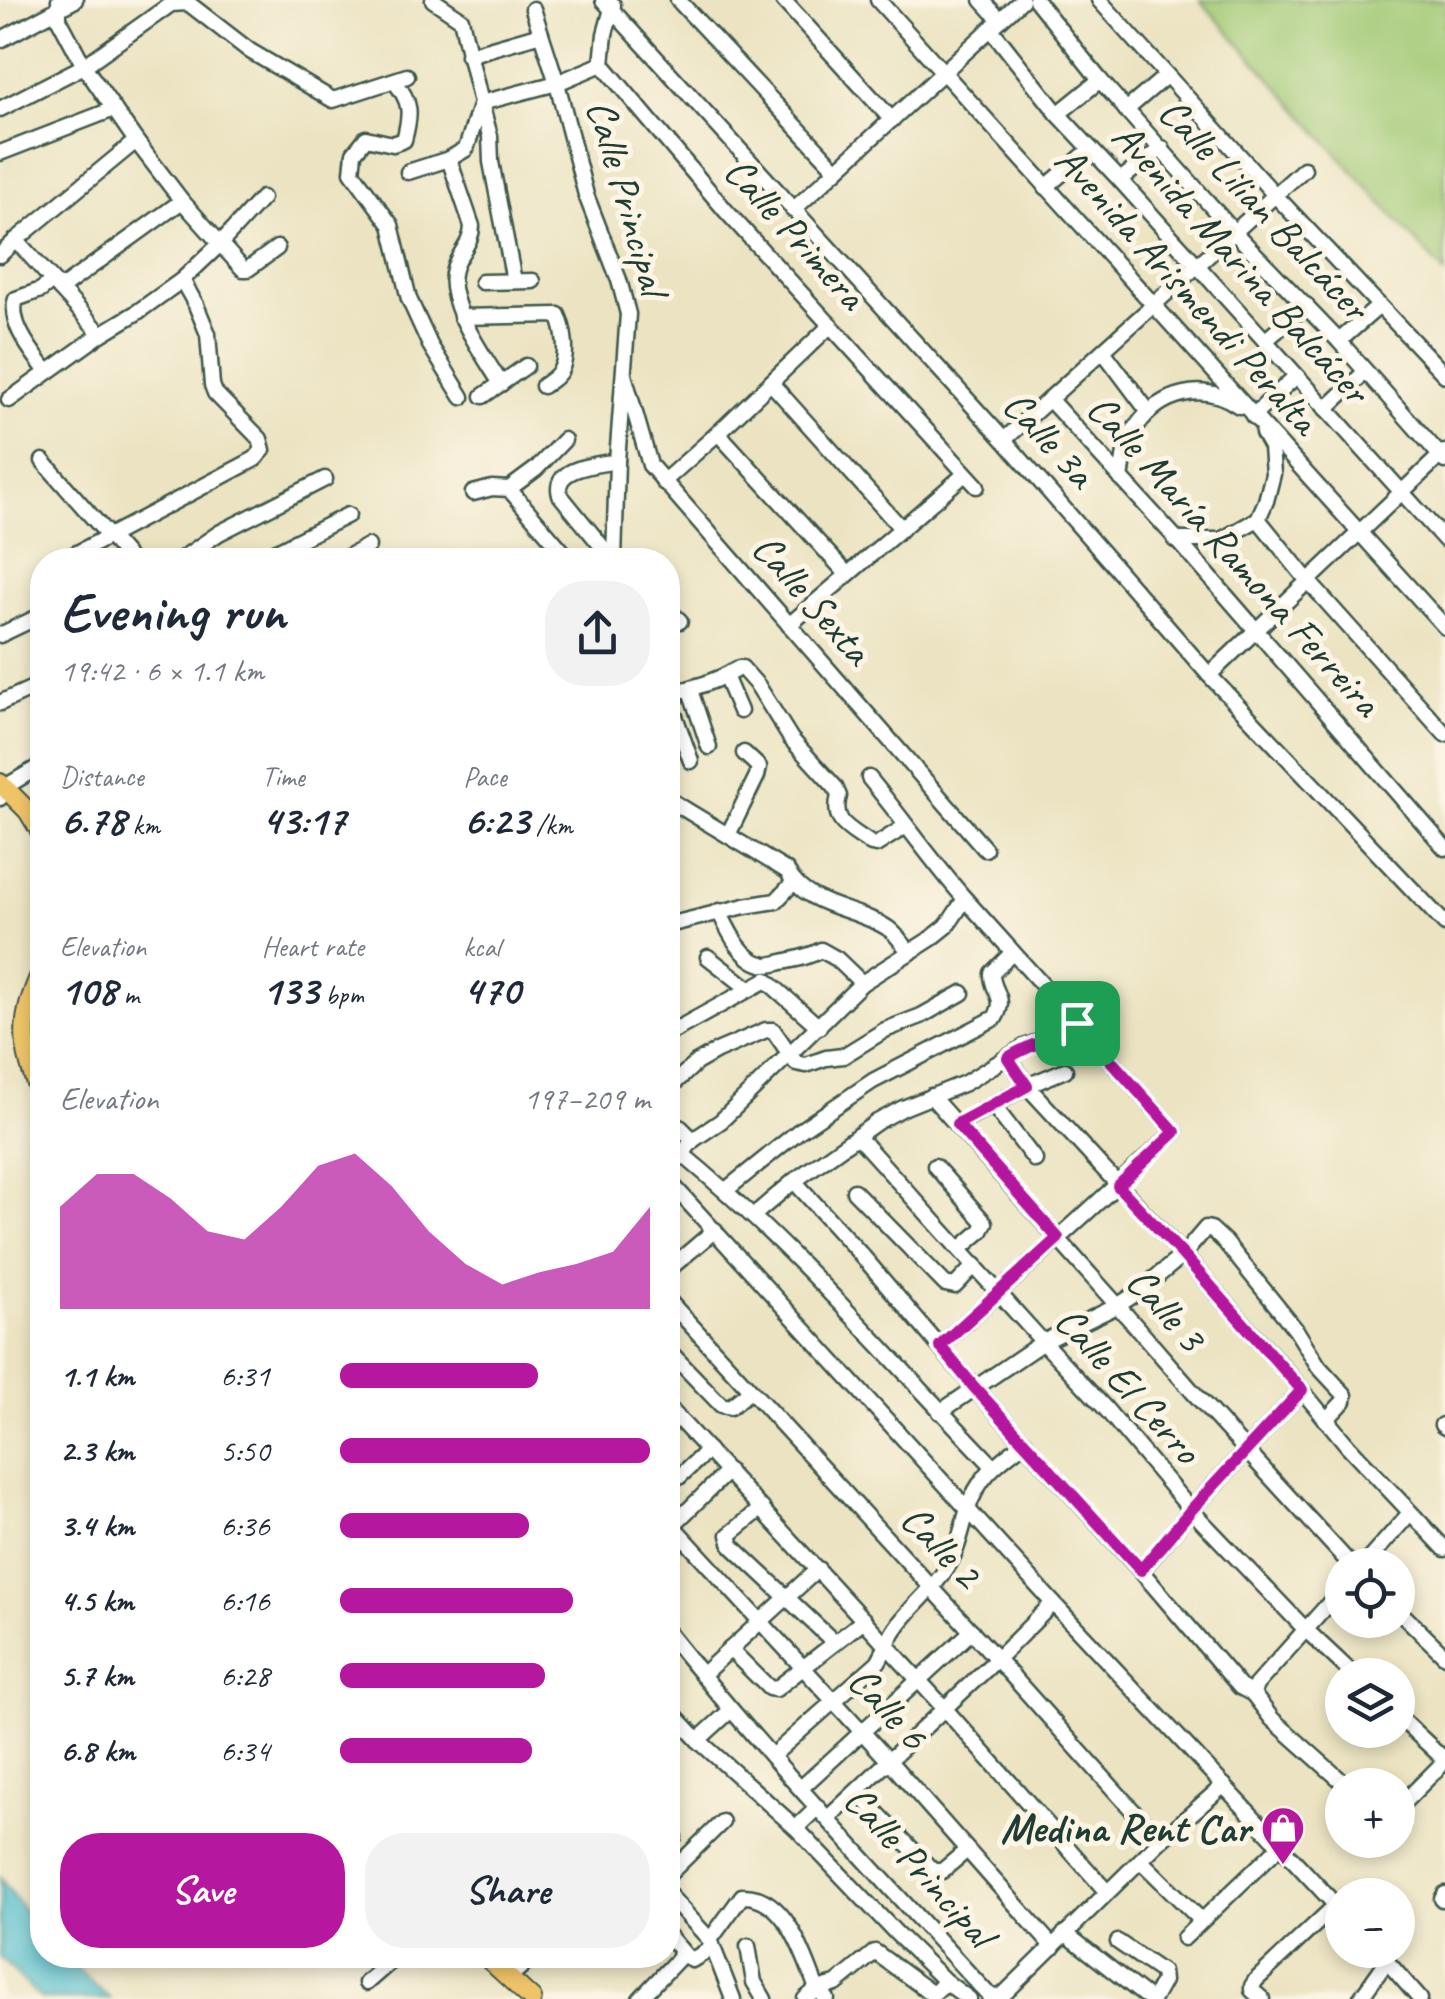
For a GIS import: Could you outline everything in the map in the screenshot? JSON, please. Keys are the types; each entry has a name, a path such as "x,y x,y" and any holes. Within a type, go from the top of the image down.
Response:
{"main road":[{"path":"2,789 30,814"},
{"path":"30,999 24,1030 30,1061"},
{"path":"498,1968 532,1999"}],"street":[{"path":"0,40 58,4 75,0"},
{"path":"433,0 461,19 490,136 514,281"},
{"path":"678,0 837,170"},
{"path":"783,0 892,120"},
{"name":"Avenida Arismendi Peralta","path":"878,0 1445,627"},
{"name":"Avenida Marina Balcácer","path":"982,0 1058,114 1445,540"},
{"path":"793,210 1022,0"},
{"name":"Calle Lilian Balcácer","path":"1036,0 1100,80 1234,232 1443,456"},
{"path":"1099,0 1445,376"},
{"path":"0,109 84,66 170,2 188,3 250,51 332,100 400,78 410,119 404,140 393,144 366,138 354,153 352,172 391,225 409,299 430,345 462,398"},
{"path":"602,64 610,3"},
{"name":"Calle 3a","path":"610,3 1209,674 1445,924"},
{"path":"58,4 60,19 84,66 182,201 220,244 244,269 276,248"},
{"path":"481,103 557,84 533,9"},
{"path":"468,55 541,34"},
{"name":"Calle Principal","path":"602,64 557,84 586,195 628,314 616,461 614,548"},
{"name":"Calle Primera","path":"602,64 726,211 977,486"},
{"path":"1126,110 1166,76"},
{"path":"1058,114 1100,80"},
{"path":"408,172 448,159 468,146 481,103"},
{"path":"0,152 114,109"},
{"path":"101,334 56,285 5,246 136,140"},
{"path":"1120,180 1162,148"},
{"path":"1046,187 1091,149"},
{"path":"448,159 472,226 472,235 452,276 461,317 501,384"},
{"path":"1004,440 1304,169"},
{"path":"8,400 182,280 262,198"},
{"path":"47,372 22,334 13,308 16,299 56,285 182,201"},
{"path":"89,548 255,459 263,450 260,438 215,392 208,334 182,280"},
{"path":"482,282 533,281"},
{"path":"1264,341 1306,305"},
{"path":"1339,341 1378,307"},
{"path":"461,317 558,314 564,336 564,363 544,386"},
{"path":"663,482 830,326"},
{"path":"1103,350 1148,410"},
{"path":"484,396 526,366"},
{"path":"1326,409 1366,372"},
{"name":"Calle Sexta","path":"624,375 650,465 984,850"},
{"path":"1253,416 1296,377"},
{"path":"771,383 902,529"},
{"path":"1122,479 1128,438 1148,410 1172,396 1200,392 1227,398 1253,416 1271,447 1273,474 1258,519 1221,540 1175,540"},
{"name":"Calle María Ramona Ferreira","path":"1048,399 1445,848"},
{"path":"718,433 847,574"},
{"path":"473,493 509,489 536,469 564,440"},
{"path":"1209,674 1401,491 1443,456"},
{"path":"43,461 119,548"},
{"path":"604,548 557,489 566,474 616,461"},
{"path":"789,626 965,474"},
{"path":"197,548 220,532 325,479"},
{"path":"509,489 560,548"},
{"path":"282,548 348,515"},
{"path":"1258,519 1445,734"},
{"path":"553,548 555,542"},
{"path":"364,548 368,546"},
{"path":"0,635 30,621"},
{"path":"680,691 740,668 758,686 791,739 835,788 839,796 835,810 838,819 876,846 906,826"},
{"path":"725,676 740,711"},
{"path":"0,703 30,689"},
{"path":"690,690 709,747"},
{"path":"680,716 697,714"},
{"path":"680,736 691,760"},
{"path":"728,835 759,767 744,753"},
{"path":"2,789 30,772"},
{"path":"869,778 1012,954 1175,1132 940,1346"},
{"path":"680,806 787,870 793,883 808,894 888,929 910,953"},
{"path":"680,923 776,901 793,883"},
{"path":"965,899 947,926 862,983 682,1154 754,1215 992,1466"},
{"path":"718,912 734,941 818,1027"},
{"path":"680,1027 749,989 766,972 822,950 862,983"},
{"path":"726,1190 784,1142 873,1081 995,1018 1001,1000 992,973 1012,954"},
{"path":"708,957 749,989"},
{"path":"680,1078 717,1051 766,1030 773,1030 796,1063 806,1065 843,1056 885,1030 962,993"},
{"path":"754,1215 794,1180 902,1108 965,1082 1077,1023"},
{"path":"1008,1058 1027,1086 1445,1549"},
{"path":"957,1124 1065,1070"},
{"name":"Calle 3","path":"931,1096 1335,1548"},
{"path":"993,1104 1035,1160"},
{"path":"680,1127 693,1140"},
{"name":"Calle El Cerro","path":"857,1136 1105,1408 1191,1510 1336,1658"},
{"path":"936,1166 986,1222 960,1249"},
{"path":"794,1180 1240,1687 1253,1694 1272,1719 1327,1768"},
{"path":"854,1191 945,1284 954,1286 975,1266"},
{"path":"680,1193 1052,1603 1325,1893"},
{"path":"940,1412 1043,1342 1117,1306 1161,1275 1206,1228 1211,1228 1296,1330 1319,1367 1346,1395 1326,1420"},
{"path":"680,1260 715,1230"},
{"name":"Calle 2","path":"680,1313 1160,1841"},
{"path":"680,1362 721,1405 730,1408 750,1391"},
{"path":"1141,1570 1302,1390"},
{"path":"680,1419 1108,1892"},
{"path":"772,1756 878,1662 893,1631 945,1572 980,1482 992,1466 1025,1442"},
{"path":"680,1476 708,1450"},
{"path":"680,1516 728,1471"},
{"path":"762,1508 730,1535 732,1546 834,1643"},
{"path":"1379,1548 1410,1514"},
{"name":"Calle 6","path":"680,1537 890,1761 1052,1947"},
{"path":"702,1675 818,1569"},
{"path":"796,1828 856,1792 1052,1603"},
{"path":"1253,1694 1256,1685 1325,1607"},
{"path":"730,1649 772,1689 783,1686 864,1620"},
{"path":"1415,1627 1445,1656"},
{"path":"801,1788 972,1632"},
{"name":"Calle Principal","path":"680,1648 730,1710 991,1998 1002,1995 1160,1841 1224,1785"},
{"path":"698,1740 730,1710"},
{"path":"680,1721 796,1828 946,1982 969,1999"},
{"path":"1415,1732 1445,1760 1415,1791"},
{"path":"856,1792 934,1872 942,1871 968,1850"},
{"path":"680,1863 722,1822"},
{"path":"1184,1938 1281,1846"},
{"path":"1141,1860 1201,1920"},
{"path":"871,1906 892,1888"},
{"path":"680,1949 692,1960 711,1944 742,1896 752,1896 776,1910 792,1928 816,1995 836,1984 874,1952 932,1992 946,1982"},
{"path":"680,1908 711,1944 733,1999"},
{"path":"1262,1999 1252,1990 1256,1980 1325,1920"},
{"path":"1065,1934 1151,1999 1163,1981 1162,1972 1118,1942"},
{"path":"748,1946 754,1982 764,1999"},
{"path":"366,1983 383,1968"},
{"path":"508,1978 520,1968"},
{"path":"640,1999 669,1968"},
{"path":"1360,1999 1376,1968"},
{"path":"1393,1968 1420,1999"}],"green space":[{"path":"1200,0 1445,0 1445,274"}],"water":[{"path":"0,1878 30,1919 30,1968 76,1968 110,1999 41,1999 0,1957"}],"place":[{"name":"Medina Rent Car","path":"1283,1866"}],"route":[{"path":"1077,1023 1175,1132 1118,1186 1302,1390 1141,1570 940,1346 1058,1238 957,1124 1027,1086 1008,1058 1035,1042 1066,1032 1077,1023"}]}
